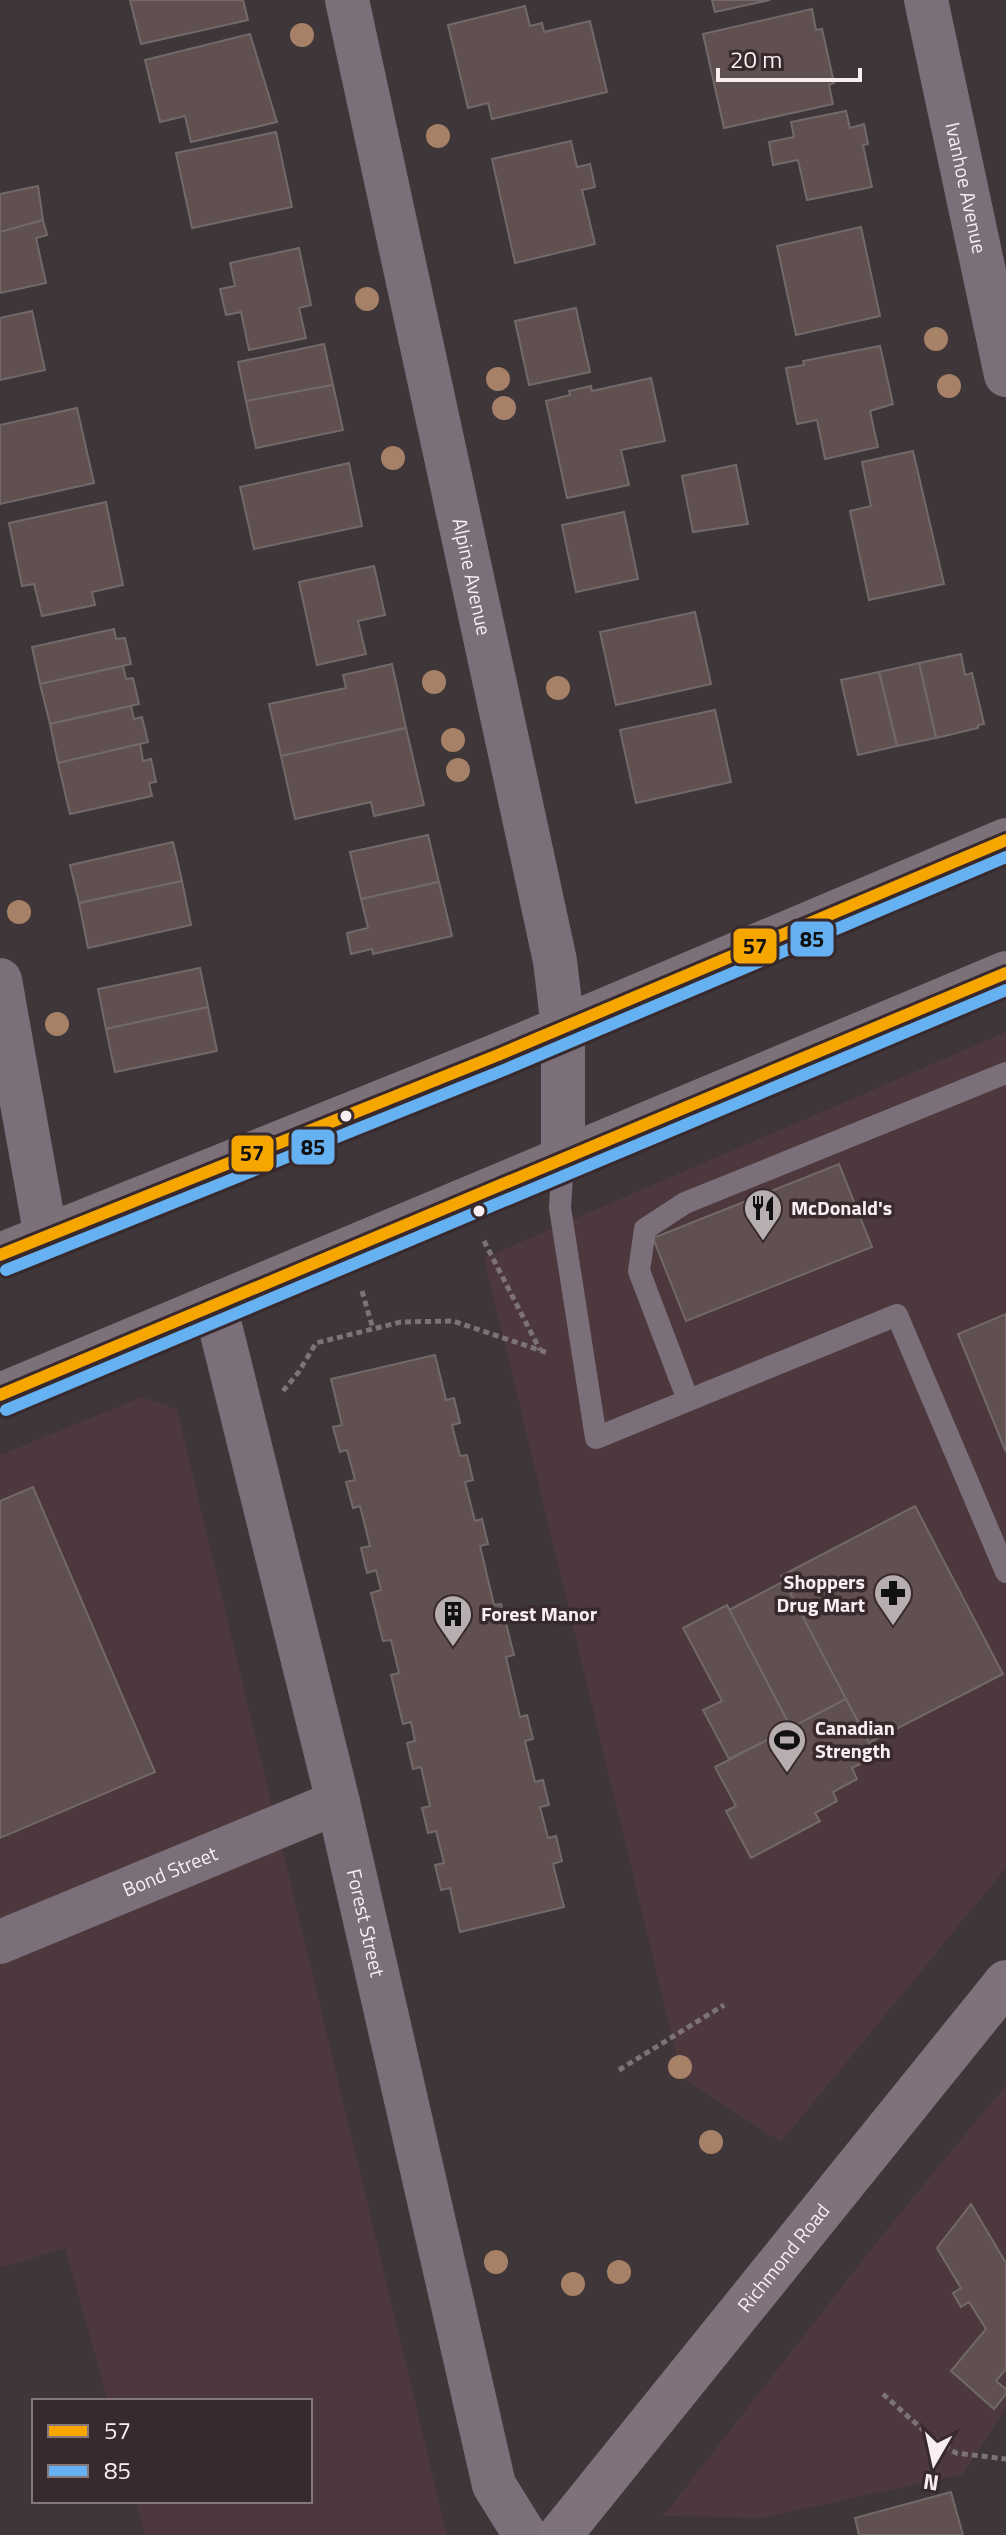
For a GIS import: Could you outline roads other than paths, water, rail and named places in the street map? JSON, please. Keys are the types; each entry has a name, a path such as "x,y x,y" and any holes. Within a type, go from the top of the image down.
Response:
{"main road":[{"path":"0,1255 563,1028 1006,840"},
{"path":"0,1395 1006,973"},
{"name":"Richmond Road","path":"560,2535 1006,1982"}],"street":[{"name":"Alpine Avenue","path":"347,0 555,961 563,1028 563,1158"},
{"name":"Ivanhoe Avenue","path":"926,0 1006,375"},
{"path":"0,980 46,1237"},
{"name":"Forest Street","path":"215,1305 338,1802 494,2485 525,2535"},
{"name":"Bond Street","path":"0,1942 338,1802"}],"lane":[{"path":"688,1400 639,1271 645,1229 685,1203 1006,1073"},
{"path":"563,1158 560,1208 596,1438 897,1315 1006,1572"}],"place":[{"name":"McDonald's","path":"763,1242"},
{"name":"Shoppers Drug Mart","path":"893,1627"},
{"name":"Forest Manor","path":"453,1648"},
{"name":"Canadian Strength","path":"787,1774"}]}
